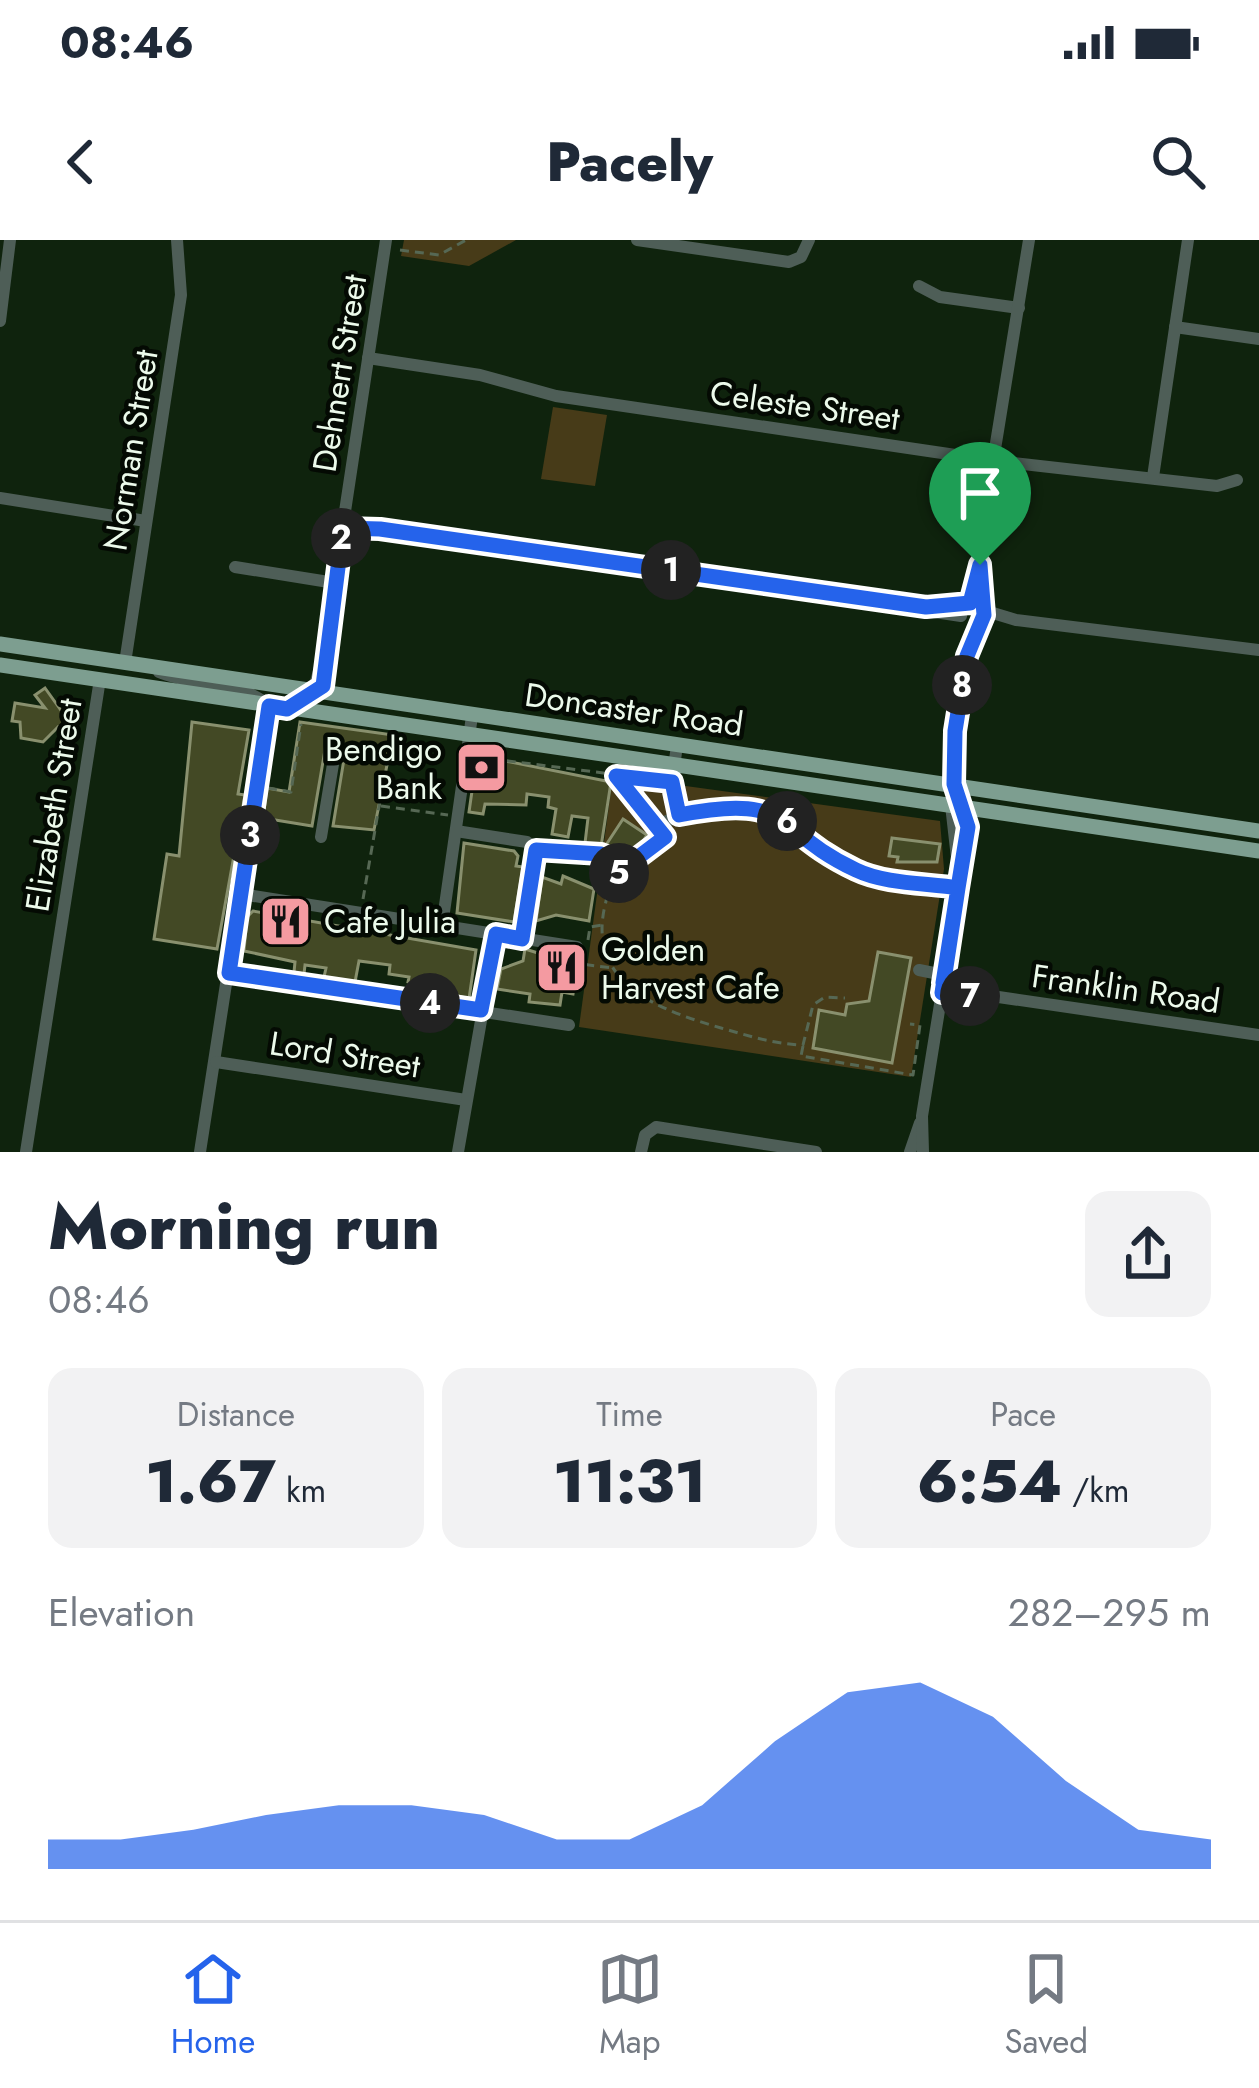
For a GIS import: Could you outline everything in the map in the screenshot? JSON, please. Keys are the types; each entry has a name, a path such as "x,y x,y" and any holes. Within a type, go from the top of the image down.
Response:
{"main road":[{"name":"Doncaster Road","path":"0,644 1259,831"},
{"name":"Doncaster Road","path":"0,664 470,736 673,774 958,806 1259,850"},
{"path":"954,784 958,806"}],"street":[{"path":"0,321 10,240"},
{"name":"Dehnert Street","path":"316,692 386,240"},
{"path":"638,240 789,262 801,257 808,240"},
{"path":"954,784 967,656 1029,240"},
{"path":"1153,477 1188,240"},
{"name":"Norman Street","path":"125,663 181,295 178,242"},
{"path":"919,286 940,298 1018,308"},
{"path":"1175,327 1259,339"},
{"name":"Celeste Street","path":"368,358 480,375 556,396 996,461 1217,486 1237,480"},
{"path":"0,498 146,521"},
{"path":"343,524 1259,650"},
{"path":"235,567 335,583"},
{"path":"146,667 180,681 247,691 269,706 200,1152"},
{"name":"Elizabeth Street","path":"26,1152 100,679"},
{"path":"287,709 316,692"},
{"path":"442,926 472,716"},
{"path":"677,745 673,774 679,815"},
{"path":"321,837 336,746"},
{"path":"662,823 730,805 774,812 860,872 958,881"},
{"path":"910,1152 922,1116 958,881 958,806"},
{"path":"457,824 527,842 536,850 591,854"},
{"path":"522,939 536,850"},
{"path":"241,894 578,947"},
{"path":"458,1152 496,934"},
{"name":"Franklin Road","path":"920,970 943,984 985,995 1259,1035"},
{"path":"229,973 569,1025"},
{"name":"Lord Street","path":"216,1062 466,1100"},
{"path":"922,1116 923,1152"},
{"path":"641,1152 645,1135 656,1127 817,1152"}],"path":[{"path":"400,250 439,255 466,240"},
{"path":"266,788 291,792 302,723"},
{"path":"361,913 392,736"},
{"path":"478,757 494,753 501,760 616,776 673,774"},
{"path":"616,776 665,837 616,874"},
{"path":"381,806 457,824"},
{"path":"591,854 610,858 616,874 602,925 613,968 648,1003 777,1044 803,1045"},
{"path":"585,966 590,926 602,925"},
{"path":"845,998 830,996 815,1003 801,1056 913,1075 920,1025 910,1024"}],"shaded area":[{"path":"404,240 516,240 469,266 401,256"},
{"path":"553,407 607,415 595,486 541,479"},
{"path":"613,776 940,821 944,869 911,1077 579,1027"}],"building":[{"path":"45,688 75,730 66,737 58,727 43,742 21,738 20,722 12,721 15,703 45,708 35,695"},
{"path":"192,722 249,730 238,794 245,795 217,949 154,939 167,854 179,856"},
{"path":"300,722 393,735 374,830 333,826 346,747 337,736 326,744 312,826 263,818 267,788 289,792"},
{"path":"490,758 611,782 601,847 585,843 588,818 572,816 568,837 552,834 556,809 548,807 549,797 527,794 526,805 485,804 483,814 469,812 476,763"},
{"path":"623,819 647,835 628,864 604,848"},
{"path":"892,838 940,844 937,862 897,862 898,857 889,856"},
{"path":"464,843 514,851 518,856 516,866 523,867 514,922 457,913"},
{"path":"563,876 594,889 589,921 556,915 536,921 542,877 561,884"},
{"path":"253,911 476,950 469,999 389,974 390,965 359,961 355,982 324,977 326,968 305,965 304,974 294,972 295,962 244,951 247,917"},
{"path":"525,949 577,965 573,994 562,992 560,1005 529,1002 530,994 497,989 501,969 523,961"},
{"path":"878,952 911,958 892,1063 813,1048 819,1010 845,1015 847,1004 869,1001"}],"place":[{"name":"Bendigo Bank","path":"481,768"},
{"name":"Cafe Julia","path":"285,921"},
{"name":"Golden Harvest Cafe","path":"562,968"}],"route":[{"path":"980,565 970,603 926,607 380,529 343,528 323,657 323,686 287,709 269,706 229,973 481,1010 496,934 522,939 536,850 548,847 601,854 610,858 616,874 665,837 616,776 672,782 679,815 730,805 774,812 860,872 958,888 943,983 970,989 985,995 942,993 958,888 959,874 968,827 954,784 955,741 967,656 976,624 984,615 979,604 980,565"}]}
